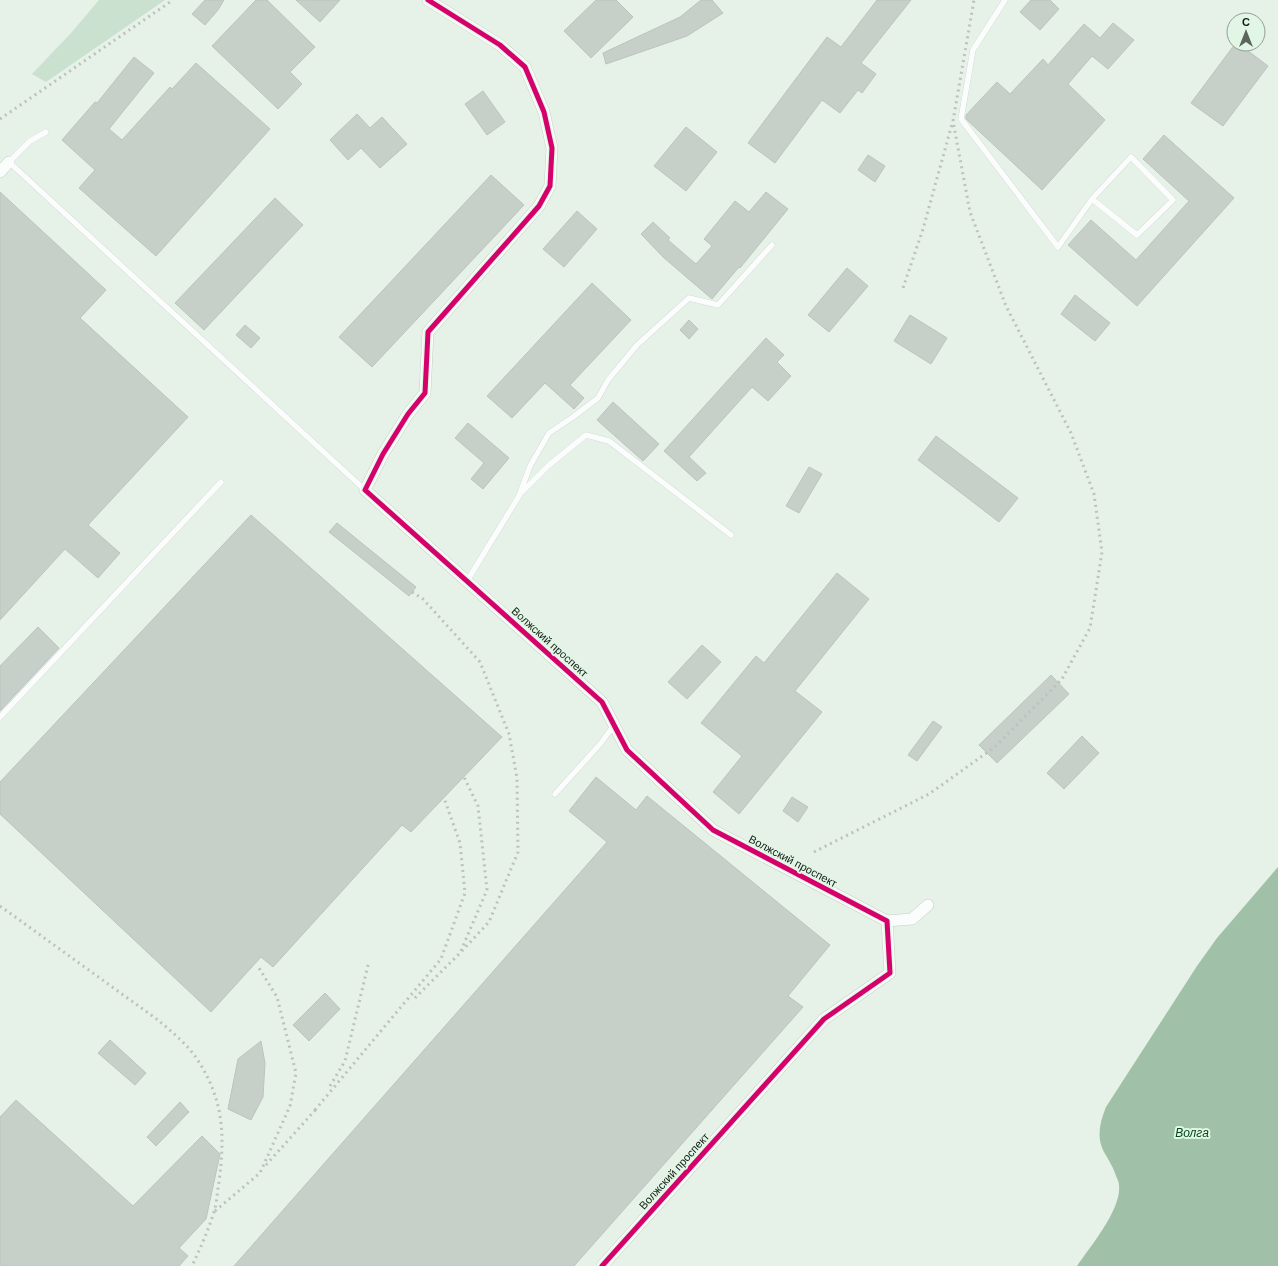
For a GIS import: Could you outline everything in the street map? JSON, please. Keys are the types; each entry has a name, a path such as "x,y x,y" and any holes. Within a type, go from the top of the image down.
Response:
{"street":[{"path":"365,490 383,454 408,414 425,393 428,332 539,206 550,186 552,148 544,112 525,67 500,46 428,0"},
{"path":"0,172 9,162"},
{"name":"Волжский проспект","path":"365,490 602,702 627,750 713,830 887,921 890,973 824,1019 602,1266"},
{"path":"887,921 912,919 928,905"}],"lane":[{"path":"1005,0 973,50 961,119 1058,247 1092,199 1131,157 1173,200 1137,235 1092,199"},
{"path":"46,132 30,141 9,162 365,490"},
{"path":"467,581 519,496 530,466 549,433 598,398 608,380 637,346 689,298 718,305 772,245"},
{"path":"519,496 548,466 586,435 610,441 731,535"},
{"path":"0,717 221,482"},
{"path":"555,794 601,743 615,725"}],"shaded area":[{"path":"99,0 165,0 46,82 32,74 72,32"}],"water":[{"name":"Волга","path":"1278,867 1278,1266 1077,1266 1104,1227 1116,1205 1119,1195 1119,1182 1100,1141 1102,1118 1106,1107 1197,966 1217,938"}],"building":[{"path":"205,0 224,0 218,10 205,25 192,14"},
{"path":"256,0 267,0 315,47 290,72 302,84 278,109 212,46"},
{"path":"296,0 340,0 320,22"},
{"path":"596,0 616,0 633,17 591,58 564,31"},
{"path":"701,0 712,0 723,13 687,36 606,64 603,53 680,17"},
{"path":"877,0 911,0 861,63 876,74 862,93 858,90 840,113 822,100 775,163 748,143 827,37 841,47"},
{"path":"1031,0 1050,0 1059,9 1040,30 1020,12"},
{"path":"1113,23 1134,40 1108,69 1092,56 1068,84 1105,120 1042,190 966,119 966,115 997,82 1010,94 1043,59 1048,65 1084,24 1100,38"},
{"path":"1229,52 1250,52 1268,66 1223,126 1191,103"},
{"path":"134,57 154,73 109,129 122,140 170,87 172,89 196,63 270,129 156,256 79,188 95,170 62,140 95,102 97,103"},
{"path":"483,91 505,122 487,135 465,104"},
{"path":"357,114 370,128 382,117 407,144 380,168 361,148 348,160 330,140"},
{"path":"686,127 717,152 686,191 654,166"},
{"path":"1164,135 1234,198 1137,306 1068,245 1091,220 1136,260 1189,201 1143,159"},
{"path":"868,155 885,166 875,182 858,170"},
{"path":"491,175 524,205 372,367 339,337"},
{"path":"0,192 106,290 80,318 188,417 88,525 120,553 98,578 65,549 0,620"},
{"path":"766,192 788,209 740,268 739,267 712,299 663,257 641,234 653,222 670,238 668,240 696,264 712,246 704,239 735,201 749,212"},
{"path":"275,198 303,225 204,330 175,303"},
{"path":"577,211 597,229 564,267 543,249"},
{"path":"847,268 868,286 829,332 808,315"},
{"path":"592,283 631,320 570,385 584,398 574,409 545,383 512,418 487,396"},
{"path":"1075,295 1110,323 1095,341 1061,314"},
{"path":"910,315 947,338 931,364 894,341"},
{"path":"689,320 698,329 689,339 680,330"},
{"path":"245,325 260,338 251,348 236,335"},
{"path":"766,338 784,355 777,362 791,376 768,401 752,387 689,457 706,473 697,481 664,451"},
{"path":"613,402 659,444 643,461 597,420"},
{"path":"468,423 509,458 483,489 471,479 484,463 455,438"},
{"path":"936,436 1018,498 999,522 918,460"},
{"path":"809,467 822,474 799,513 786,506"},
{"path":"251,515 502,737 411,832 402,825 273,967 261,957 211,1012 0,814 0,782"},
{"path":"337,523 416,587 409,596 329,532"},
{"path":"837,573 869,599 795,691 822,712 739,814 713,792 742,756 701,723 756,656 764,663"},
{"path":"38,627 59,648 0,711 0,666"},
{"path":"702,645 721,662 687,699 668,682"},
{"path":"1051,675 1069,694 997,763 979,745"},
{"path":"933,721 942,727 917,761 908,755"},
{"path":"1082,736 1099,753 1064,789 1047,773"},
{"path":"596,777 636,810 647,796 830,945 788,996 803,1007 574,1266 234,1266 607,842 569,811"},
{"path":"792,797 808,807 798,822 783,811"},
{"path":"325,993 340,1009 309,1041 293,1025"},
{"path":"110,1040 146,1073 135,1085 98,1053"},
{"path":"261,1041 265,1063 263,1097 251,1120 228,1109 238,1059"},
{"path":"16,1100 133,1206 202,1136 220,1154 206,1219 179,1248 188,1256 179,1266 0,1266 0,1117"},
{"path":"180,1102 189,1112 156,1146 147,1137"}],"railway":[{"path":"0,119 173,0"},
{"path":"814,852 929,794 995,747 1062,679 1090,628 1102,552 1094,494 1071,433 1006,306 970,212 953,121 974,0"},
{"path":"903,288 923,229 952,124"},
{"path":"412,592 423,599 480,662 509,734 517,778 518,852 489,922 460,953"},
{"path":"415,998 460,953 487,890 478,806 464,777"},
{"path":"315,1110 441,959 465,893 460,843 444,798"},
{"path":"0,906 158,1020 189,1048 206,1074 213,1089 220,1118 222,1133 221,1165 215,1209 207,1233 192,1266"},
{"path":"330,1086 345,1061 369,961"},
{"path":"215,1211 260,1173 290,1106 296,1073 277,997 259,968"},
{"path":"266,1165 318,1107"}],"cycle path":[{"path":"428,0 500,45 525,67 544,112 552,148 550,186 539,206 428,332 425,393 408,414 383,454 365,490 602,702 627,750 713,830 887,921 890,973 824,1019 602,1266"}]}
